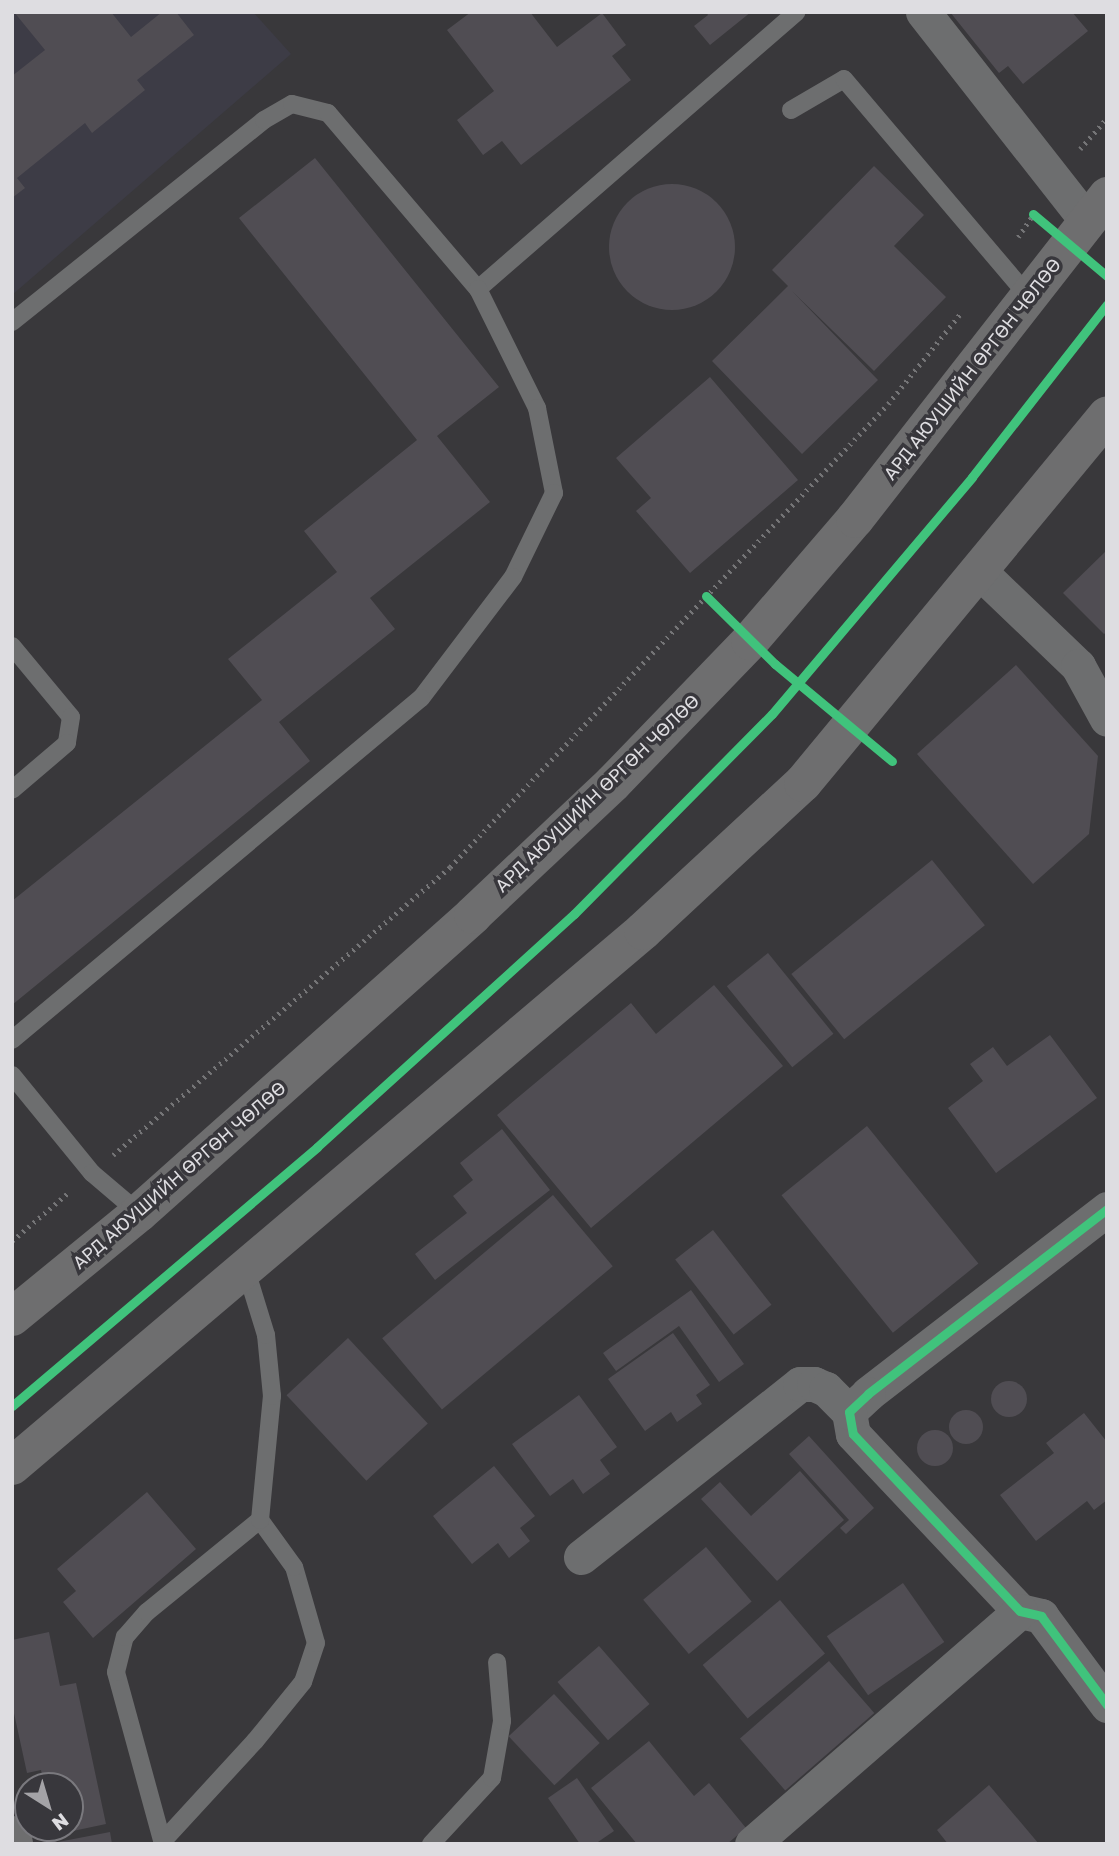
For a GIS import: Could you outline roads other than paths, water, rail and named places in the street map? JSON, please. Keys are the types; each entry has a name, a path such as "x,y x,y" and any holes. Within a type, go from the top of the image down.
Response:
{"main road":[{"name":"АРД АЮУШИЙН ӨРГӨН ЧӨЛӨӨ","path":"12,1317 139,1213 473,915 613,783 750,640 855,519 1030,298 1088,220"},
{"path":"12,1466 643,931 803,783 1107,416"},
{"path":"12,1835 15,1844"}],"street":[{"path":"923,12 1088,220"},
{"path":"980,572 1078,666 1107,719"},
{"path":"849,1412 868,1394 1107,1209"},
{"path":"581,1558 800,1384 814,1384 826,1389 849,1412 853,1434 1020,1611 1041,1616 1107,1705"},
{"path":"752,1844 1020,1611"}],"lane":[{"path":"478,289 797,12"},
{"path":"791,110 844,79 1030,298"},
{"path":"12,322 264,120 292,104 328,113 478,289 537,408 554,493 513,577 421,698 12,1040"},
{"path":"12,646 71,717 66,743 12,790"},
{"path":"12,1074 92,1173 139,1213"},
{"path":"163,1843 255,1741 303,1682 316,1643 294,1567 260,1520 272,1396 266,1335 246,1270"},
{"path":"163,1843 116,1672 125,1637 147,1612 260,1520"},
{"path":"431,1844 492,1778 502,1721 497,1662"}]}
